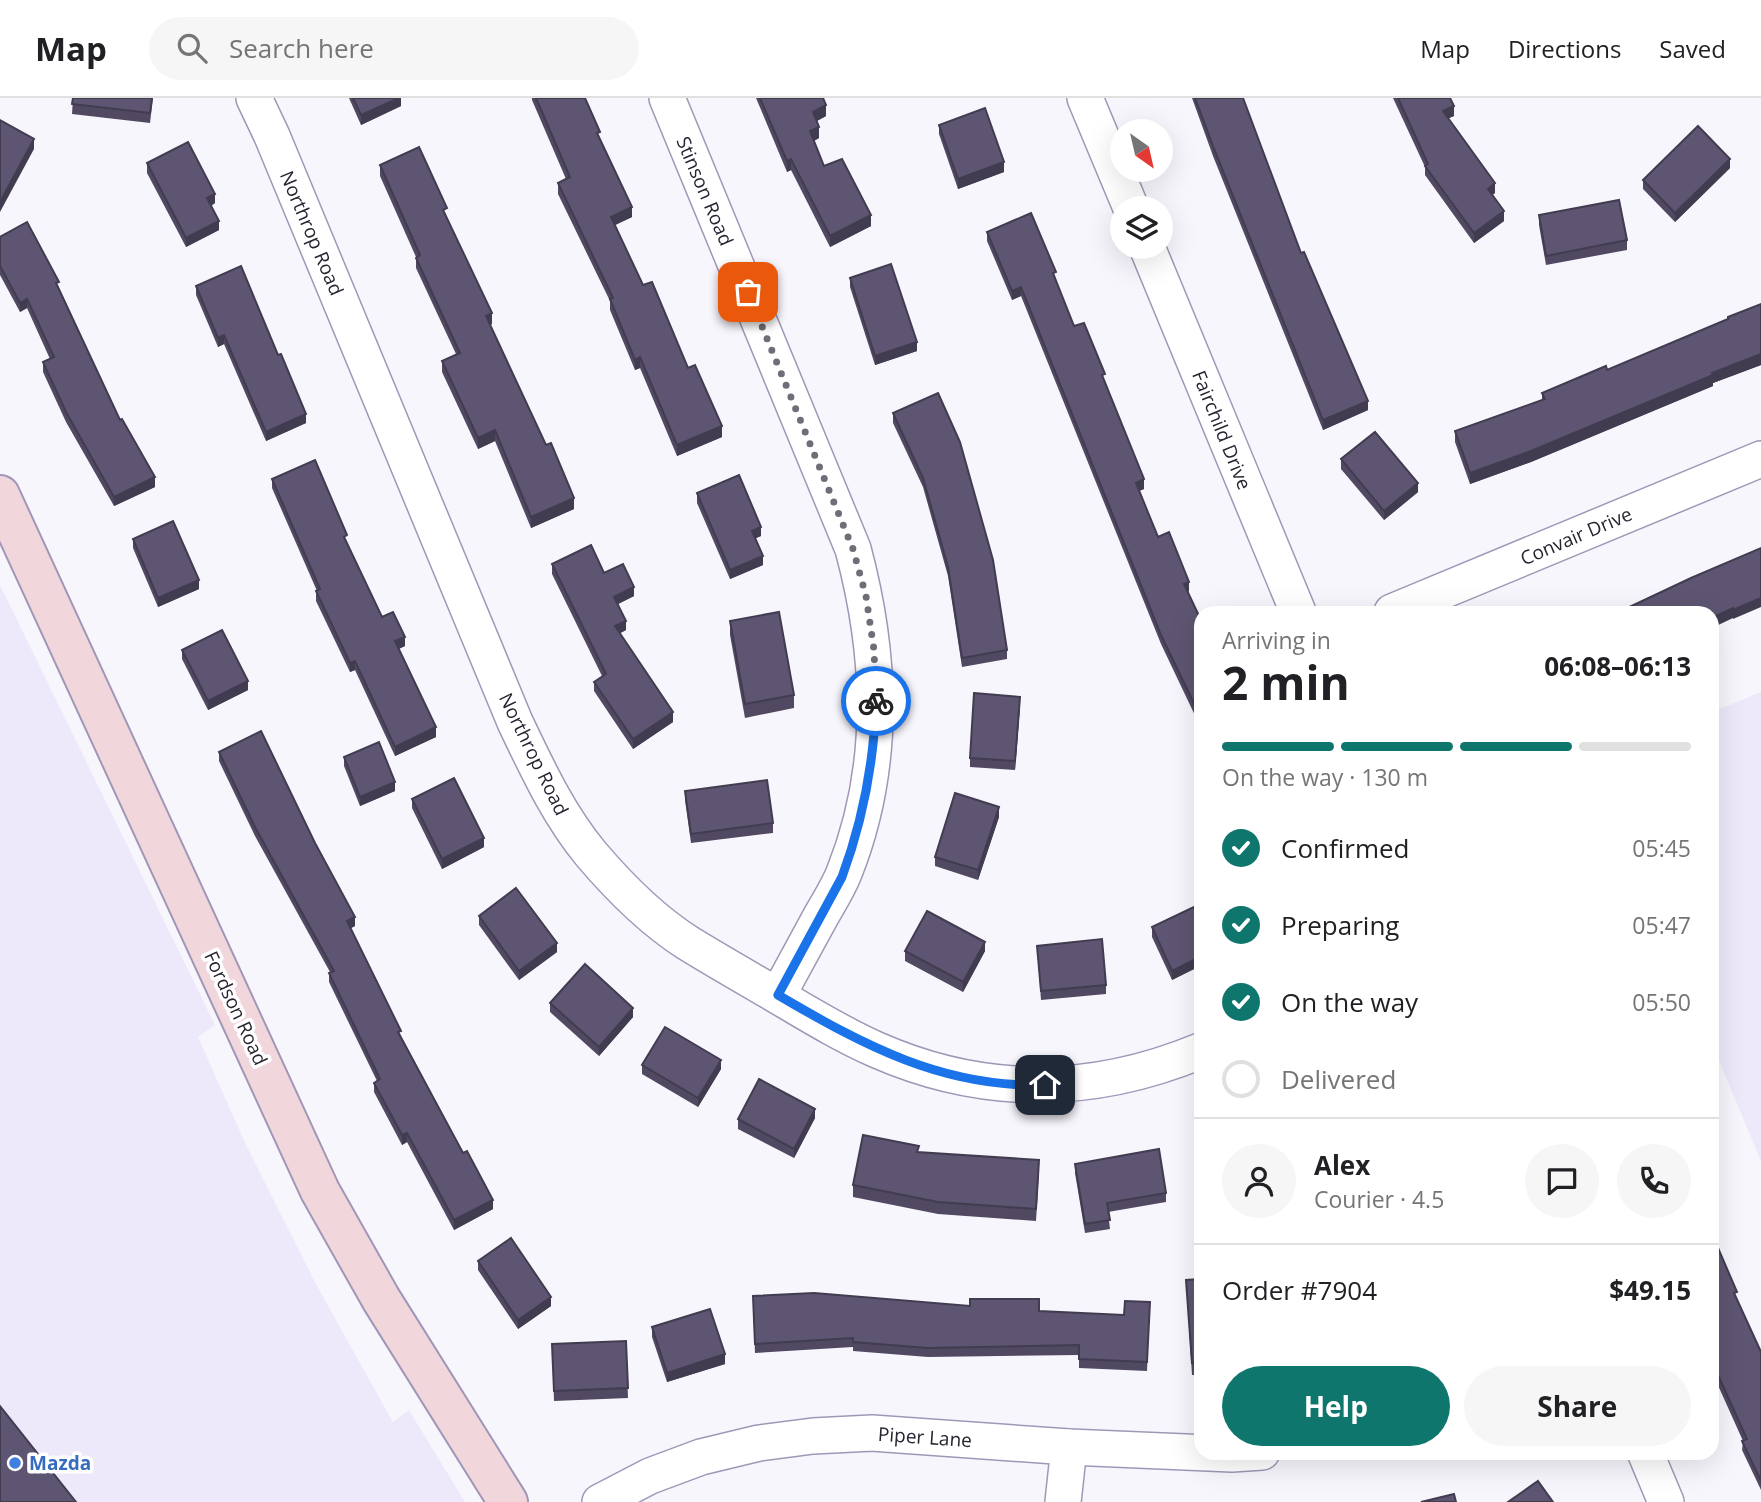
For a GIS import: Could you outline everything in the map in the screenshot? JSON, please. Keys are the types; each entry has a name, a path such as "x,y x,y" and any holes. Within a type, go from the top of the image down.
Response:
{"street":[{"name":"Northrop Road","path":"254,98 515,722 551,796 591,853 643,908 686,942 836,1030 877,1050 961,1078 993,1083 1064,1084 1123,1076 1194,1053"},
{"name":"Stinson Road","path":"667,98 853,549 866,596 874,650 876,703 873,757 862,815 842,877 778,995"},
{"path":"1085,98 1126,196"},
{"name":"Fairchild Drive","path":"1152,259 1296,606"},
{"name":"Convair Drive","path":"1407,606 1761,460"},
{"name":"Fordson Road","path":"0,495 320,1191 381,1299 508,1502"},
{"name":"Piper Lane","path":"600,1502 650,1476 701,1457 759,1443 813,1436 872,1433 1069,1447 1194,1452"},
{"path":"1063,1502 1069,1447"},
{"path":"1648,1460 1665,1502"}],"shaded area":[{"path":"0,585 215,1025 198,1037 246,1145 317,1286 393,1422 409,1410 465,1502 0,1502"},
{"path":"1761,692 1761,1161 1719,1061 1719,709"}],"building":[{"path":"73,98 152,98 150,113 72,104"},
{"path":"353,98 399,98 361,115"},
{"path":"536,98 585,98 600,132 597,133 632,207 611,217 643,285 652,282 688,368 695,365 722,426 677,445 640,357 635,360 610,299 613,298 558,183 570,177"},
{"path":"760,98 823,98 826,105 813,112 819,127 810,131 824,166 842,159 871,215 830,236 791,159 787,161"},
{"path":"1195,98 1243,98 1301,253 1304,252 1368,401 1323,420"},
{"path":"1398,98 1450,98 1454,106 1443,111 1495,183 1488,189 1504,211 1474,233 1425,166 1428,164"},
{"path":"985,108 1004,162 958,179 939,125"},
{"path":"0,120 34,139 0,202"},
{"path":"1698,126 1730,159 1675,213 1643,180"},
{"path":"188,142 215,194 207,198 219,221 186,238 147,163"},
{"path":"419,147 447,208 443,210 492,313 486,316 546,445 551,443 574,498 531,517 495,430 478,438 442,361 460,353 416,258 420,255 380,165"},
{"path":"1619,200 1627,240 1546,256 1539,215"},
{"path":"1031,213 1056,272 1053,273 1074,326 1084,323 1144,479 1136,483 1158,537 1169,532 1189,582 1184,584 1194,606 1194,704 1161,635 1021,287 1012,291 987,232"},
{"path":"27,222 59,282 56,283 120,420 122,419 155,477 114,497 66,412 43,362 54,357 27,299 20,303 0,266 0,237"},
{"path":"891,264 917,342 875,356 850,278"},
{"path":"241,266 306,414 266,432 224,335 218,338 196,286"},
{"path":"1761,304 1761,354 1531,451 1470,473 1455,431 1545,399 1542,393 1606,366 1607,370"},
{"path":"938,393 960,442 993,560 1007,650 962,658 948,567 923,478 893,413"},
{"path":"1375,432 1418,483 1384,511 1341,459"},
{"path":"315,460 347,535 344,537 382,617 393,612 405,637 395,641 436,727 395,747 355,661 350,663 316,591 320,589 272,479"},
{"path":"739,475 761,527 752,531 763,556 730,570 697,493"},
{"path":"173,521 199,580 158,598 133,539"},
{"path":"591,545 604,573 623,564 634,587 614,597 626,621 615,626 673,712 633,739 594,682 606,674 552,564"},
{"path":"1761,548 1761,598 1719,615 1719,606 1631,606"},
{"path":"779,612 794,695 745,704 730,621"},
{"path":"222,630 248,681 208,701 182,650"},
{"path":"974,693 1020,697 1015,761 970,758"},
{"path":"261,731 315,843 355,917 347,921 401,1031 398,1032 463,1153 467,1151 493,1200 454,1220 407,1133 402,1135 374,1083 380,1079 329,973 334,971 255,827 219,752"},
{"path":"379,742 395,782 360,797 344,757"},
{"path":"454,778 484,838 442,859 412,799"},
{"path":"767,780 773,823 691,834 685,791"},
{"path":"955,793 999,807 978,870 935,857"},
{"path":"516,888 557,943 519,971 479,916"},
{"path":"1194,907 1194,960 1172,971 1152,927"},
{"path":"927,911 985,942 963,982 905,951"},
{"path":"1102,939 1106,985 1041,991 1037,946"},
{"path":"585,964 633,1008 599,1047 550,1003"},
{"path":"665,1027 721,1060 698,1098 642,1065"},
{"path":"759,1079 815,1109 794,1149 738,1119"},
{"path":"863,1135 919,1146 917,1152 1039,1160 1036,1209 938,1202 853,1185"},
{"path":"1159,1149 1166,1193 1107,1203 1110,1220 1085,1224 1075,1164"},
{"path":"511,1238 551,1297 518,1320 478,1261"},
{"path":"1719,1250 1737,1292 1734,1293 1761,1352 1761,1481 1742,1441 1747,1439 1719,1377"},
{"path":"1194,1279 1194,1363 1192,1363 1186,1280"},
{"path":"814,1293 970,1306 970,1299 1039,1299 1039,1311 1124,1315 1125,1301 1150,1302 1147,1362 1079,1359 1079,1345 928,1348 853,1342 853,1338 755,1344 753,1296"},
{"path":"710,1309 725,1354 667,1373 652,1327"},
{"path":"626,1341 628,1388 554,1391 552,1344"},
{"name":"Mazda","path":"0,1406 76,1502 0,1502"},
{"path":"1538,1481 1553,1502 1508,1502"},
{"path":"1454,1494 1456,1502 1421,1502"}],"way so far":[{"path":"748,292 853,549 866,596 874,650 876,701"}],"place":[{"name":"Mazda","path":"15,1463"}],"route":[{"path":"876,701 873,757 864,804 849,858 842,877 778,995 836,1030 877,1050 925,1068 993,1083 1045,1085"}]}
